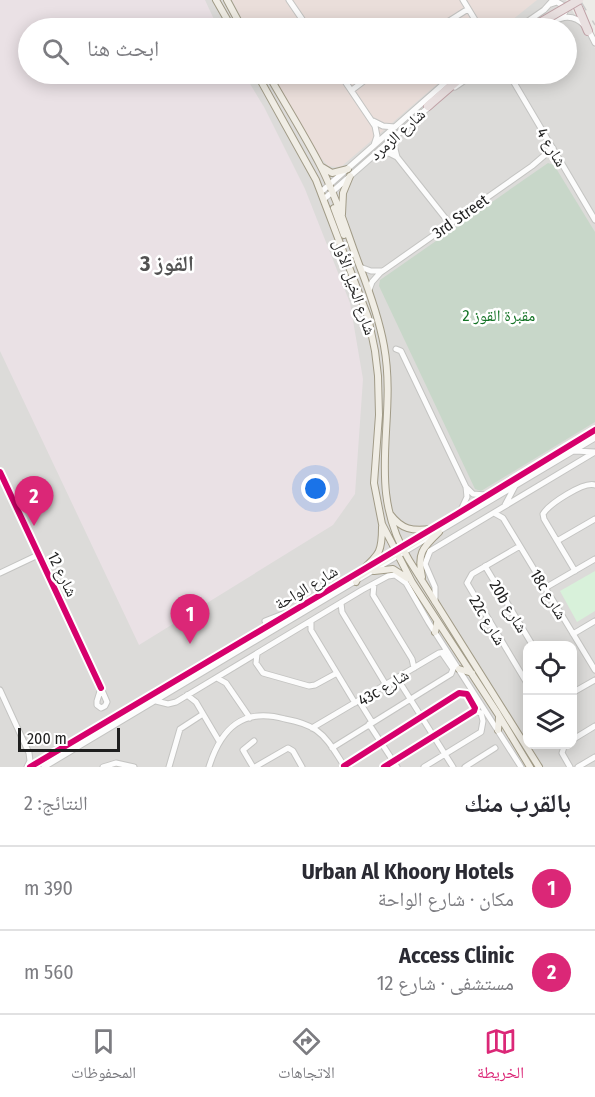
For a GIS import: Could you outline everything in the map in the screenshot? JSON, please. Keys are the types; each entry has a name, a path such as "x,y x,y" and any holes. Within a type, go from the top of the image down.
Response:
{"highway":[{"path":"547,18 577,0 588,31"},
{"path":"428,106 453,84"}],"main road":[{"path":"216,0 226,18"},
{"path":"227,0 237,18"},
{"name":"شارع الخيل الأول","path":"263,84 342,218 369,290 382,337 387,374 388,408 384,472 388,511 399,552 425,586 539,767"},
{"name":"شارع الخيل الأول","path":"274,84 320,166 364,306 375,351 379,401 374,483 381,521 399,552 412,582 530,767"},
{"path":"320,166 332,173 349,172 343,193 342,218"},
{"path":"327,192 345,236 351,242"},
{"path":"388,511 396,522 406,529 431,529"},
{"path":"362,570 381,549 381,521"},
{"path":"356,582 358,577 441,526 443,522"},
{"path":"425,586 419,565 420,556 426,545 439,532"},
{"path":"374,571 397,570 412,582"},
{"path":"435,632 437,623"},
{"path":"459,669 472,673"},
{"path":"498,730 500,717"}],"street":[{"path":"289,0 301,18"},
{"path":"569,0 595,43"},
{"path":"531,18 551,2 557,2 562,4 565,12 562,17 569,18"},
{"path":"452,18 466,5 474,18"},
{"path":"577,20 588,31"},
{"path":"348,84 373,121 377,132 374,146"},
{"path":"351,88 357,84"},
{"name":"شارع الزمرد","path":"327,192 394,127 443,84"},
{"name":"شارع الزمرد","path":"349,172 375,154 428,106 460,84"},
{"name":"شارع 4","path":"515,84 595,220"},
{"path":"373,121 383,126 394,127"},
{"path":"396,135 394,145 397,157 448,225"},
{"name":"3rd Street","path":"369,290 375,279 384,271 554,150"},
{"path":"375,154 389,153 397,157"},
{"path":"360,267 371,271 384,271"},
{"path":"396,348 401,351 466,487 473,494 487,495"},
{"name":"شارع الواحة","path":"44,767 374,571 431,529 595,430"},
{"name":"شارع الواحة","path":"28,767 362,570 439,532 595,438"},
{"path":"573,451 595,452"},
{"path":"435,602 435,587 424,564 426,556 436,547 595,452"},
{"name":"شارع 12","path":"0,472 101,688"},
{"path":"575,571 543,518 544,512 588,484 595,484"},
{"path":"503,518 504,507 515,486"},
{"path":"457,514 466,502 466,487"},
{"name":"18c شارع","path":"494,513 503,518 595,670"},
{"path":"558,541 595,519"},
{"path":"485,566 520,546"},
{"path":"0,573 38,555"},
{"path":"545,588 595,559"},
{"name":"22c شارع","path":"485,566 469,576 468,586 523,677"},
{"name":"20b شارع","path":"485,566 531,641"},
{"path":"156,701 171,704 362,590 388,576 395,575 401,578 521,767"},
{"path":"374,584 374,595 412,659 414,668"},
{"path":"362,590 374,595"},
{"path":"341,603 342,612 386,685"},
{"path":"266,621 298,608"},
{"path":"334,608 342,612"},
{"path":"573,634 595,621"},
{"path":"311,622 311,630"},
{"path":"304,626 311,630 397,767"},
{"path":"277,629 293,632"},
{"path":"332,748 451,674 453,669 441,653 442,642"},
{"path":"232,669 236,653"},
{"path":"441,653 450,654"},
{"name":"43c شارع","path":"315,730 326,720 441,653"},
{"path":"256,663 257,654"},
{"path":"412,659 421,664"},
{"path":"247,660 256,663 266,675 309,686 337,673"},
{"path":"226,672 226,683"},
{"path":"216,678 226,683 248,718"},
{"path":"397,678 453,767"},
{"path":"577,691 595,680"},
{"path":"0,690 29,753 28,767"},
{"path":"196,690 196,702"},
{"path":"209,767 220,739 232,726 248,718 277,716 315,730 332,748 344,766 459,693 467,694 475,708 474,711"},
{"path":"187,695 196,702 220,739"},
{"path":"384,767 474,711 481,713 483,721 481,732 424,767"},
{"path":"169,767 180,729 203,714"},
{"path":"577,737 595,726"},
{"path":"254,741 243,750 254,767 283,749 291,749 302,767"},
{"path":"465,767 495,748"},
{"path":"563,749 562,753 570,767"},
{"path":"29,753 38,758 46,757"},
{"path":"578,767 595,757"},
{"path":"103,767 116,763 129,764 134,767"}],"shaded area":[{"name":"القوز 3","path":"0,0 566,0 577,18 18,18 18,84 577,84 577,18 595,48 595,767 0,767"},
{"path":"0,0 205,0 213,18 18,18 18,84 250,84 305,189 350,303 363,379 355,494 333,525 139,645 0,351"},
{"path":"232,0 537,0 514,18 242,18"},
{"path":"277,84 437,84 342,166 328,166"}],"green space":[{"name":"مقبرة القوز 2","path":"548,163 554,165 595,232 595,422 481,491 475,489 379,286 380,280"},
{"path":"595,571 595,611 577,622 560,591"}],"railway":[{"path":"580,0 595,25"}],"cycle path":[{"path":"30,767 595,430"},
{"path":"0,472 101,688"},
{"path":"344,766 459,693 467,694 475,708 474,711 384,767"}],"place":[{"name":"Access Clinic","path":"34,526"},
{"name":"Urban Al Khoory Hotels","path":"190,644"}],"district":[{"name":"القوز 3","path":"167,263"}]}
